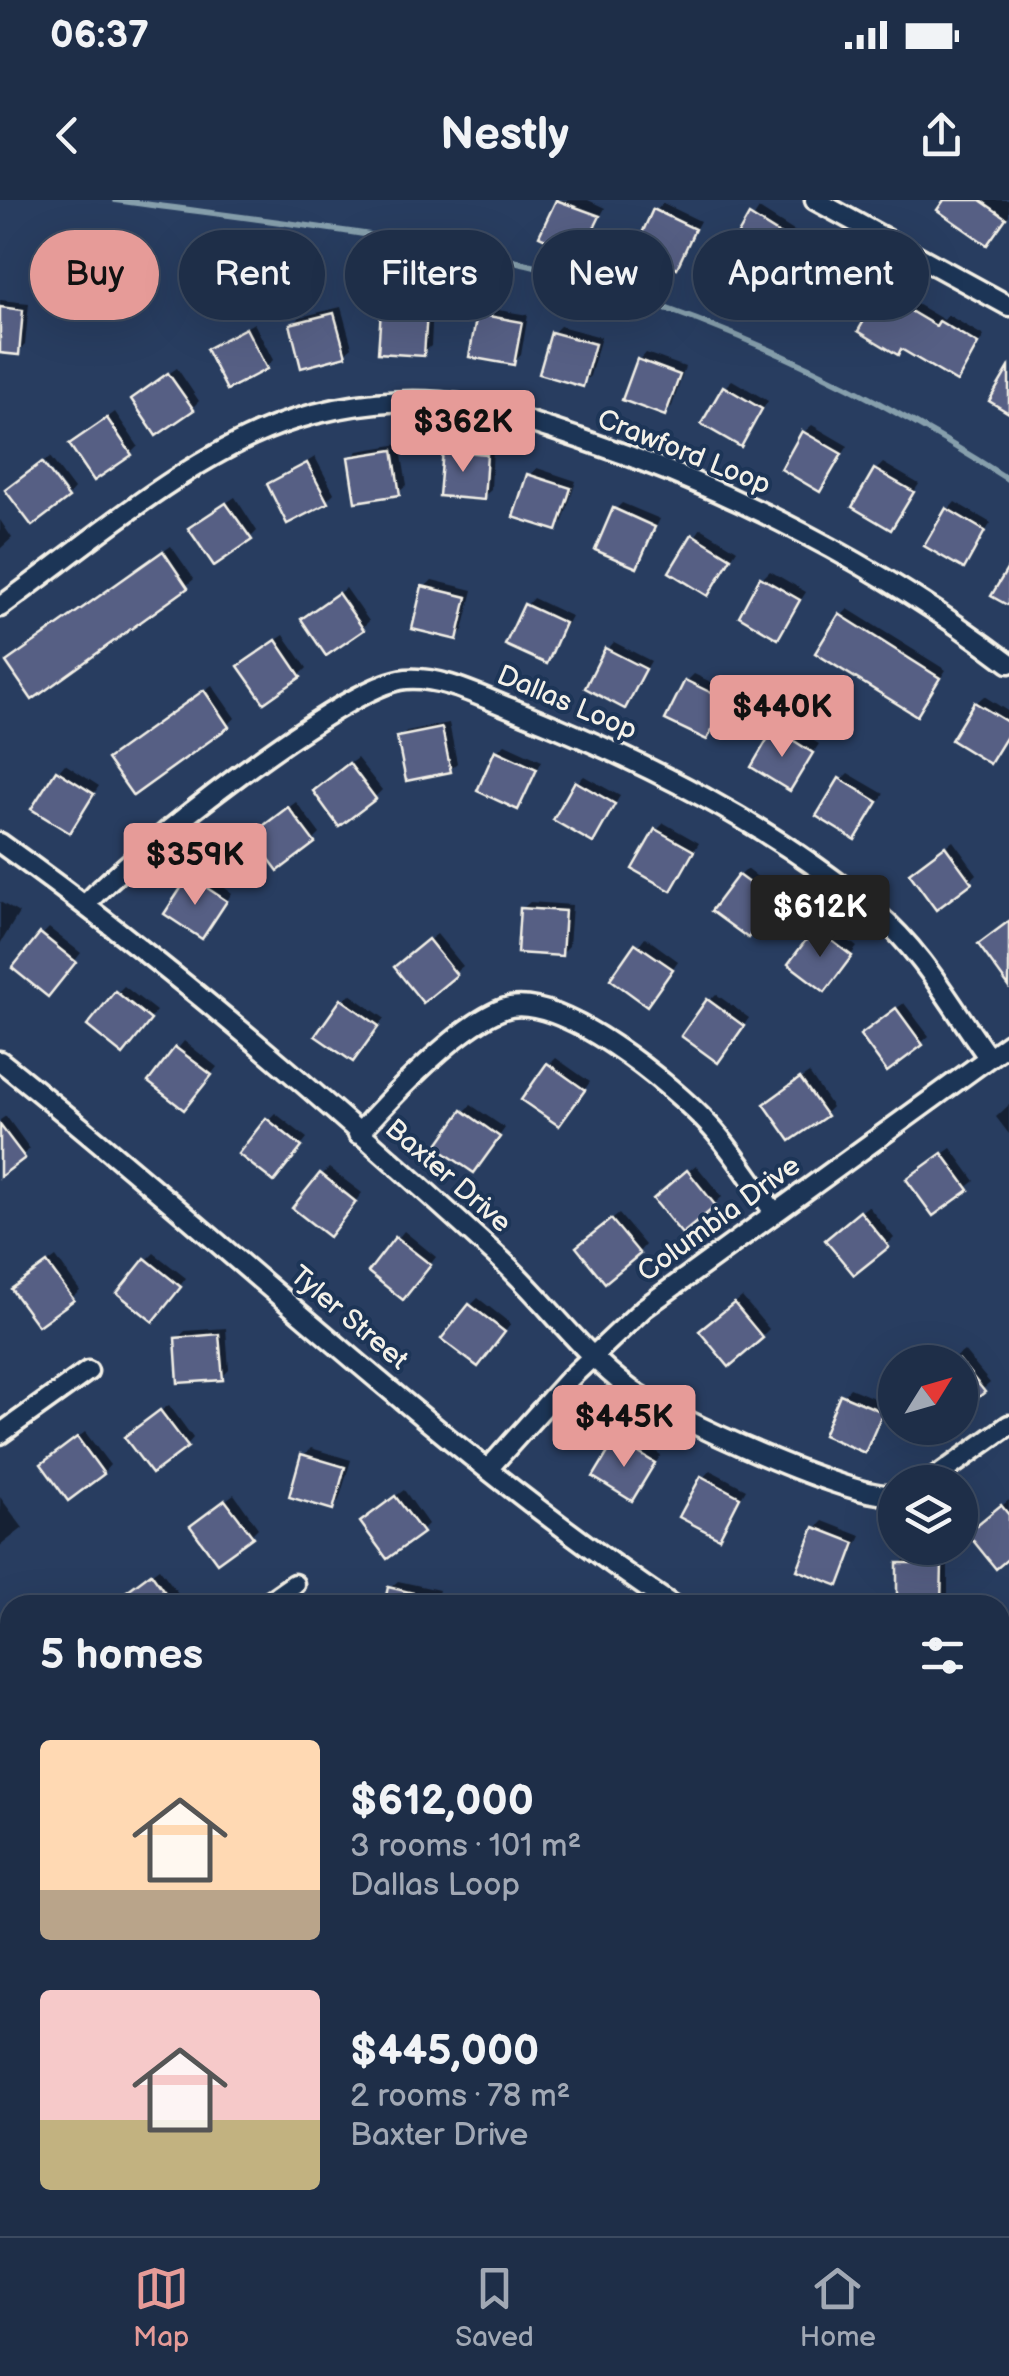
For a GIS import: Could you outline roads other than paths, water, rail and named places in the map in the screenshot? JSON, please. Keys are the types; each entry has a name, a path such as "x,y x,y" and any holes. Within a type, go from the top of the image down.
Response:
{"street":[{"path":"815,200 1009,306"},
{"name":"Crawford Loop","path":"0,606 232,445 291,420 346,406 404,401 463,405 505,414 721,492 896,586 1009,663"},
{"name":"Dallas Loop","path":"86,904 131,858 355,696 407,679 440,682 585,738 753,825 878,915 909,946 988,1058"},
{"name":"Baxter Drive","path":"0,843 86,904 358,1134 499,1257 628,1388 667,1411 854,1492 878,1494"},
{"path":"358,1134 394,1094 471,1031 504,1009 534,1006 566,1017 666,1084 711,1127 774,1212"},
{"name":"Columbia Drive","path":"488,1469 644,1308 1009,1043"},
{"name":"Tyler Street","path":"0,1060 488,1469 584,1546 657,1595"},
{"path":"0,1434 88,1370"},
{"path":"953,1465 1009,1425"},
{"path":"278,1595 294,1584"}],"waterway":[{"path":"115,200 425,244 563,274 673,311 773,351 869,398 1009,480"}]}
